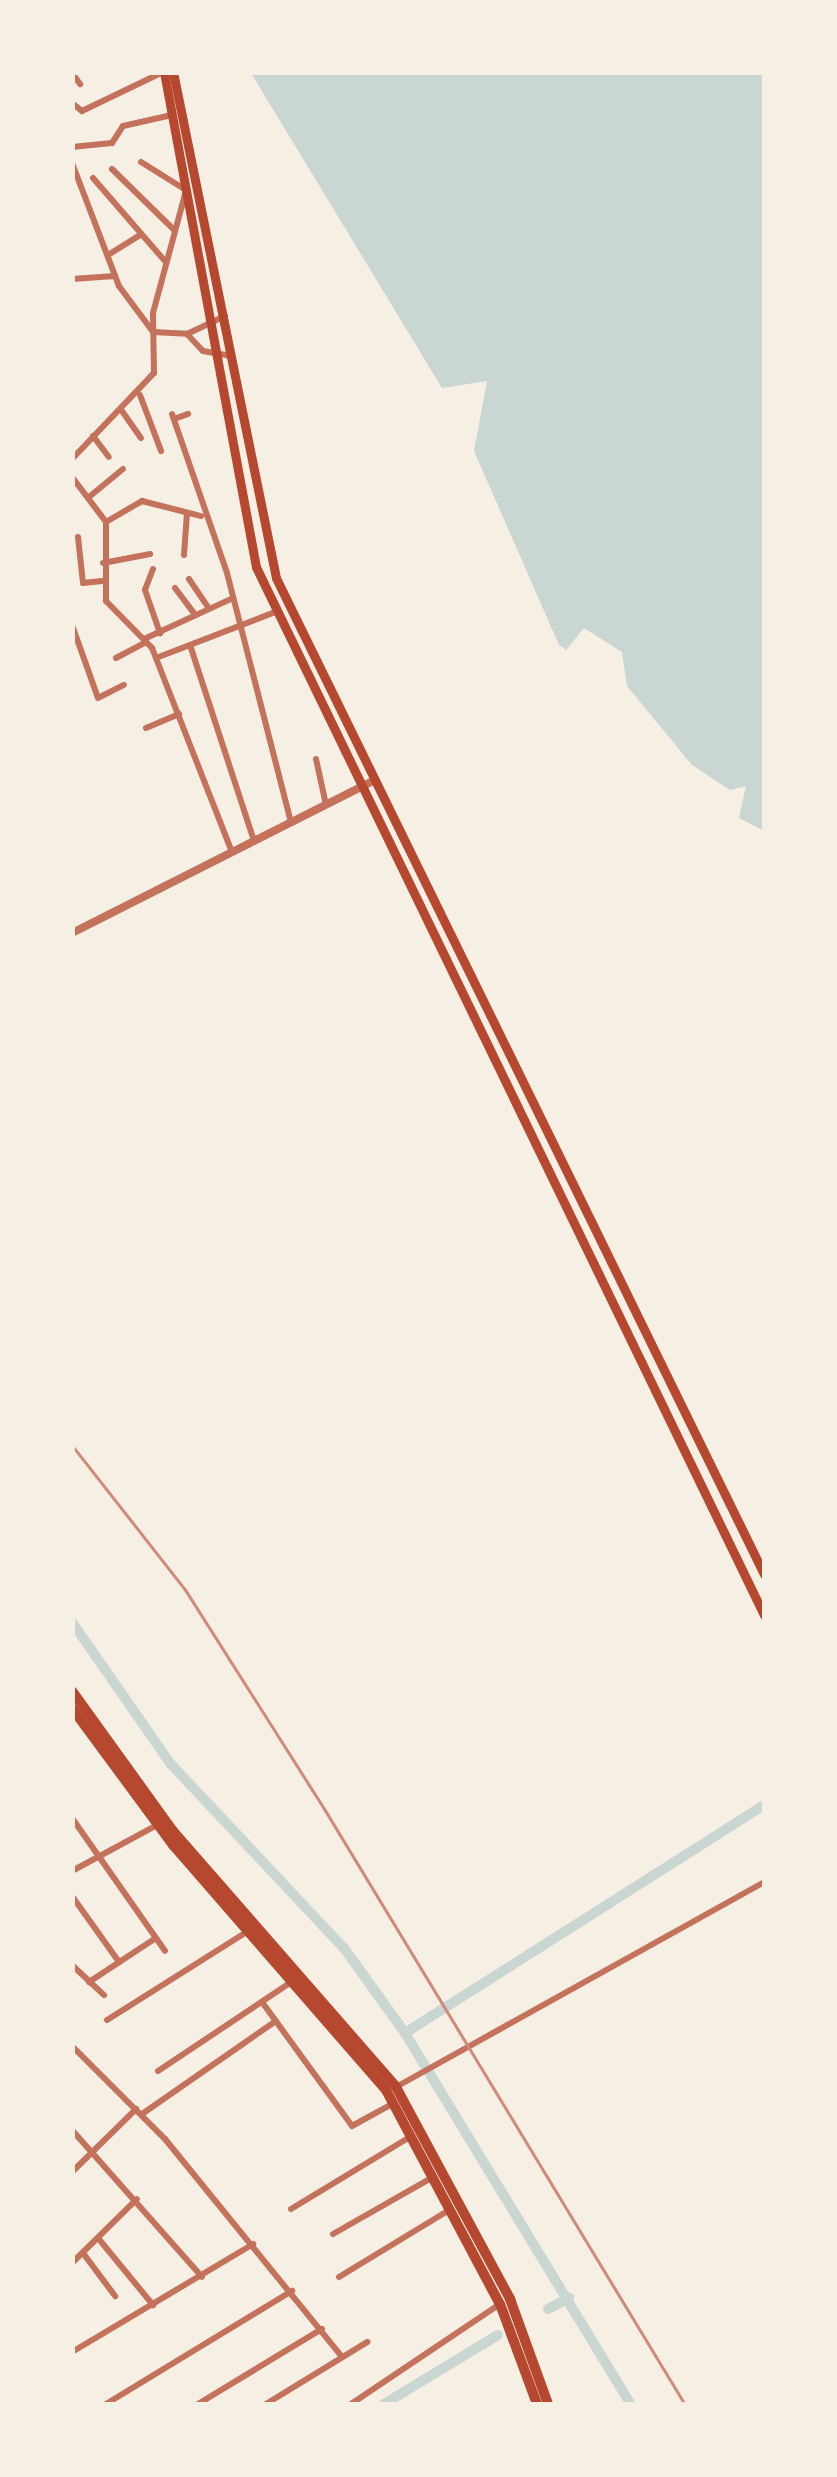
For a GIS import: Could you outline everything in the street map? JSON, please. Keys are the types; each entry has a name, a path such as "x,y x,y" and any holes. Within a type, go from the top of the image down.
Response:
{"highway":[{"path":"72,1691 166,1821 254,1918 396,2087 510,2299 548,2404"},
{"path":"72,1708 157,1824 394,2103 500,2304 537,2404"},
{"path":"244,1929 254,1918"},
{"path":"260,1948 272,1939"}],"main road":[{"path":"174,72 221,316 221,356 256,567 712,1495 764,1616"},
{"path":"160,73 233,356 270,562 727,1487 764,1574"},
{"path":"256,567 270,562"},
{"path":"462,985 476,978"},
{"path":"712,1495 727,1487"}],"street":[{"path":"72,72 80,84"},
{"path":"72,103 82,111 160,73"},
{"path":"72,147 112,143 123,126 172,115"},
{"path":"72,162 115,276 152,332 158,360 140,395 72,459"},
{"path":"141,162 187,188 152,332"},
{"path":"112,169 174,230"},
{"path":"93,178 166,262"},
{"path":"108,255 141,234"},
{"path":"73,278 115,276"},
{"path":"186,334 221,316"},
{"path":"152,332 186,334 221,356 233,356"},
{"path":"140,395 161,451"},
{"path":"122,411 141,438"},
{"path":"188,414 173,417 202,516 232,598 290,822"},
{"path":"93,436 110,457"},
{"path":"89,497 124,468"},
{"path":"72,477 106,522 102,582 117,618 146,640 156,658 232,852"},
{"path":"106,522 137,502 202,516"},
{"path":"184,554 187,513"},
{"path":"78,537 83,583 102,582"},
{"path":"104,564 150,554"},
{"path":"152,568 145,590 160,633"},
{"path":"188,579 208,607 219,612 232,598"},
{"path":"175,588 195,615"},
{"path":"116,658 208,607"},
{"path":"156,658 275,612"},
{"path":"72,625 98,698 124,685"},
{"path":"190,645 254,841"},
{"path":"146,728 179,714"},
{"path":"316,760 326,805"},
{"path":"72,933 375,780"},
{"path":"72,1818 165,1951"},
{"path":"72,1870 157,1824"},
{"path":"396,2087 449,2054 764,1882"},
{"path":"72,1896 119,1962"},
{"path":"108,2020 244,1929"},
{"path":"90,1982 156,1938"},
{"path":"72,1965 104,1995"},
{"path":"158,2071 293,1981"},
{"path":"262,2002 352,2126 394,2103"},
{"path":"72,2172 139,2112 276,2021"},
{"path":"72,2046 139,2112 254,2244 342,2357"},
{"path":"72,2130 202,2277"},
{"path":"291,2209 412,2135"},
{"path":"333,2234 434,2176"},
{"path":"72,2264 137,2199"},
{"path":"339,2277 450,2210"},
{"path":"98,2238 153,2306"},
{"path":"72,2352 254,2244"},
{"path":"83,2253 114,2296"},
{"path":"106,2404 292,2292"},
{"path":"351,2404 500,2304"},
{"path":"198,2404 322,2330"},
{"path":"266,2404 367,2342"}],"shaded area":[{"path":"251,73 764,73 764,831 739,818 746,786 730,790 692,765 627,686 622,652 584,628 566,650 559,645 474,451 487,381 442,388"}],"waterway":[{"path":"72,1622 170,1763 344,1948 405,2033 631,2404"},
{"path":"405,2033 764,1805"},
{"path":"548,2309 569,2298"},
{"path":"384,2404 498,2335"}],"railway":[{"path":"72,1445 185,1589 324,1808 685,2404"}]}
